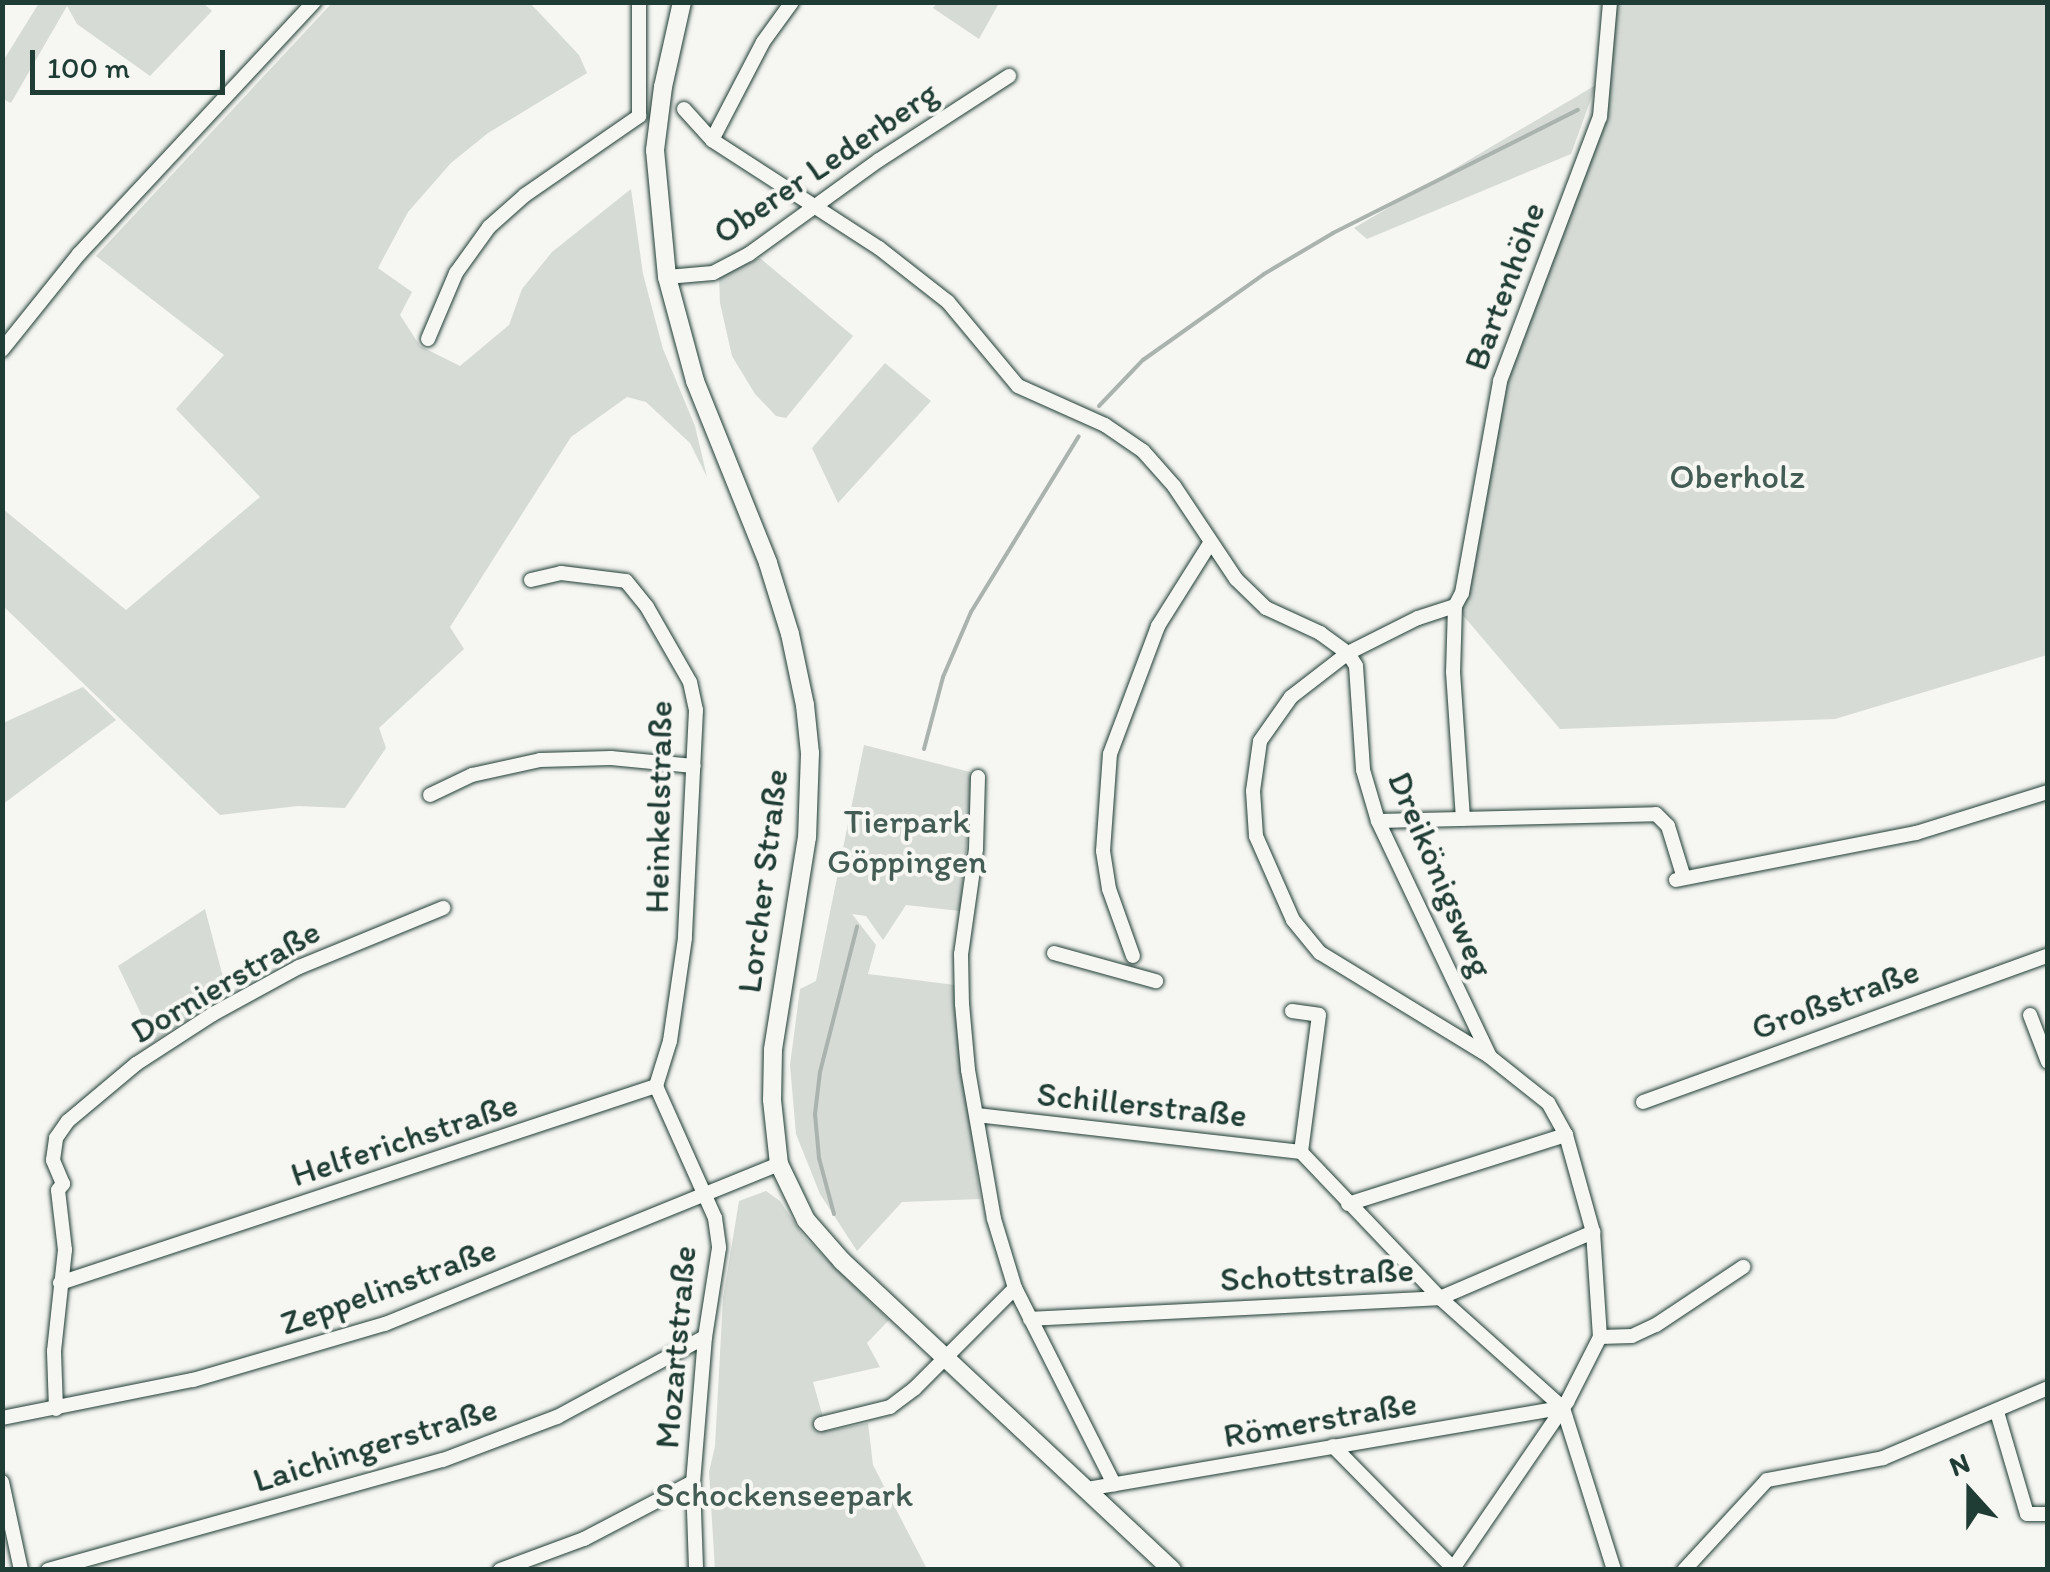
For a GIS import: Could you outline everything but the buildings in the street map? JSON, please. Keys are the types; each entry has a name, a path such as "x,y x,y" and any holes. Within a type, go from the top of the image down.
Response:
{"main road":[{"name":"Lorcher Straße","path":"682,2 662,87 655,150 667,277 695,381 768,563 806,705 810,753 806,837 773,1050 772,1100 779,1164 806,1220 842,1261 1172,1570"}],"street":[{"path":"2,350 79,254 314,2"},
{"path":"428,340 456,272 489,227 525,195 639,116 638,2"},
{"path":"712,140 762,42 792,2"},
{"name":"Bartenhöhe","path":"1462,820 1453,672 1459,600 1500,381 1600,117 1610,2"},
{"name":"Oberer Lederberg","path":"667,277 712,273 771,240 879,160 1009,76"},
{"path":"684,108 712,140 817,206 948,302 1018,386 1105,425 1143,451 1174,486 1209,545 1266,608 1320,634 1348,653"},
{"path":"1133,956 1109,889 1103,851 1110,754 1158,626 1209,545"},
{"name":"Heinkelstraße","path":"531,580 561,572 626,581 647,607 690,682 696,710 685,938 670,1041 656,1086"},
{"path":"1333,1446 1453,1569 1563,1408 1600,1337 1593,1232 1566,1134 1548,1103 1489,1056 1320,953 1284,903 1256,836 1253,790 1260,741 1291,697 1348,653 1459,600"},
{"name":"Dreikönigsweg","path":"1348,653 1356,666 1364,770 1378,821 1489,1056"},
{"path":"430,795 472,775 540,760 611,758 694,766"},
{"path":"978,777 976,849 961,954 968,1070 994,1220 1014,1288 1114,1484"},
{"path":"1378,821 1656,814 1668,826 1680,879 1916,834 2048,792"},
{"name":"Dornierstraße","path":"60,1283 65,1250 58,1190 63,1184 53,1160 56,1138 68,1121 136,1064 213,1014 299,967 443,908"},
{"path":"1054,953 1156,982"},
{"name":"Großstraße","path":"1643,1102 2048,955"},
{"path":"1292,1012 1319,1015 1301,1152 1440,1298 1563,1408 1614,1570"},
{"path":"2030,1015 2048,1062"},
{"path":"656,1086 704,1192"},
{"name":"Helferichstraße","path":"60,1283 656,1086"},
{"name":"Schillerstraße","path":"977,1115 1301,1152"},
{"path":"1348,1204 1566,1134"},
{"name":"Zeppelinstraße","path":"2,1418 266,1361 384,1324 779,1164"},
{"name":"Mozartstraße","path":"696,1570 693,1482 705,1337 719,1248 715,1218 704,1192"},
{"name":"Schottstraße","path":"1030,1319 1440,1298 1593,1232"},
{"path":"1600,1337 1632,1336 1656,1326 1743,1267"},
{"path":"56,1409 54,1352 60,1283"},
{"path":"821,1424 890,1406 946,1357 1014,1288"},
{"name":"Laichingerstraße","path":"48,1570 443,1460 557,1417 705,1337"},
{"path":"1684,1570 1768,1480 1872,1462 2048,1388"},
{"name":"Römerstraße","path":"1087,1489 1563,1408"},
{"path":"1996,1412 2027,1514 2048,1514"},
{"path":"2,1482 21,1570"},
{"path":"500,1570 584,1539 693,1482"}],"green space":[{"path":"202,2 212,11 150,76 77,24 67,6 11,103 3,99 3,61 39,3"},
{"path":"937,2 999,3 979,39 933,8"},
{"path":"332,3 530,3 579,55 587,73 488,133 451,163 408,212 378,268 412,292 400,315 420,346 460,366 509,325 522,289 552,252 631,189 643,274 663,349 695,426 707,477 690,443 646,402 627,397 571,437 450,627 464,649 379,728 386,748 345,808 298,806 220,815 3,606 3,509 126,610 260,497 176,409 224,355 96,256"},
{"name":"Oberholz","path":"1614,3 2047,3 2047,655 1835,719 1560,729 1455,606 1500,381 1583,169"},
{"path":"1596,85 1571,154 1367,239 1354,228"},
{"path":"760,258 853,336 786,418 776,416 755,394 732,356 720,303 719,276"},
{"path":"885,363 931,401 838,503 812,448"},
{"path":"83,687 116,720 3,804 3,723"},
{"name":"Tierpark Göppingen","path":"864,745 974,773 960,911 906,905 883,940 866,916 852,914 876,945 868,974 955,985 980,1199 902,1202 857,1251 820,1194 796,1134 790,1065 800,989 816,981"},
{"path":"205,909 228,996 154,1041 118,966"},
{"name":"Schockenseepark","path":"766,1191 780,1201 804,1237 889,1320 867,1343 880,1367 813,1382 827,1431 868,1423 873,1465 927,1569 715,1570 709,1472 715,1446 723,1298 739,1201"}],"waterway":[{"path":"1099,406 1143,360 1264,274 1333,233 1578,110"},
{"path":"924,749 943,677 971,612 1079,436"},
{"path":"834,1214 819,1158 815,1114 820,1072 857,927"}]}
